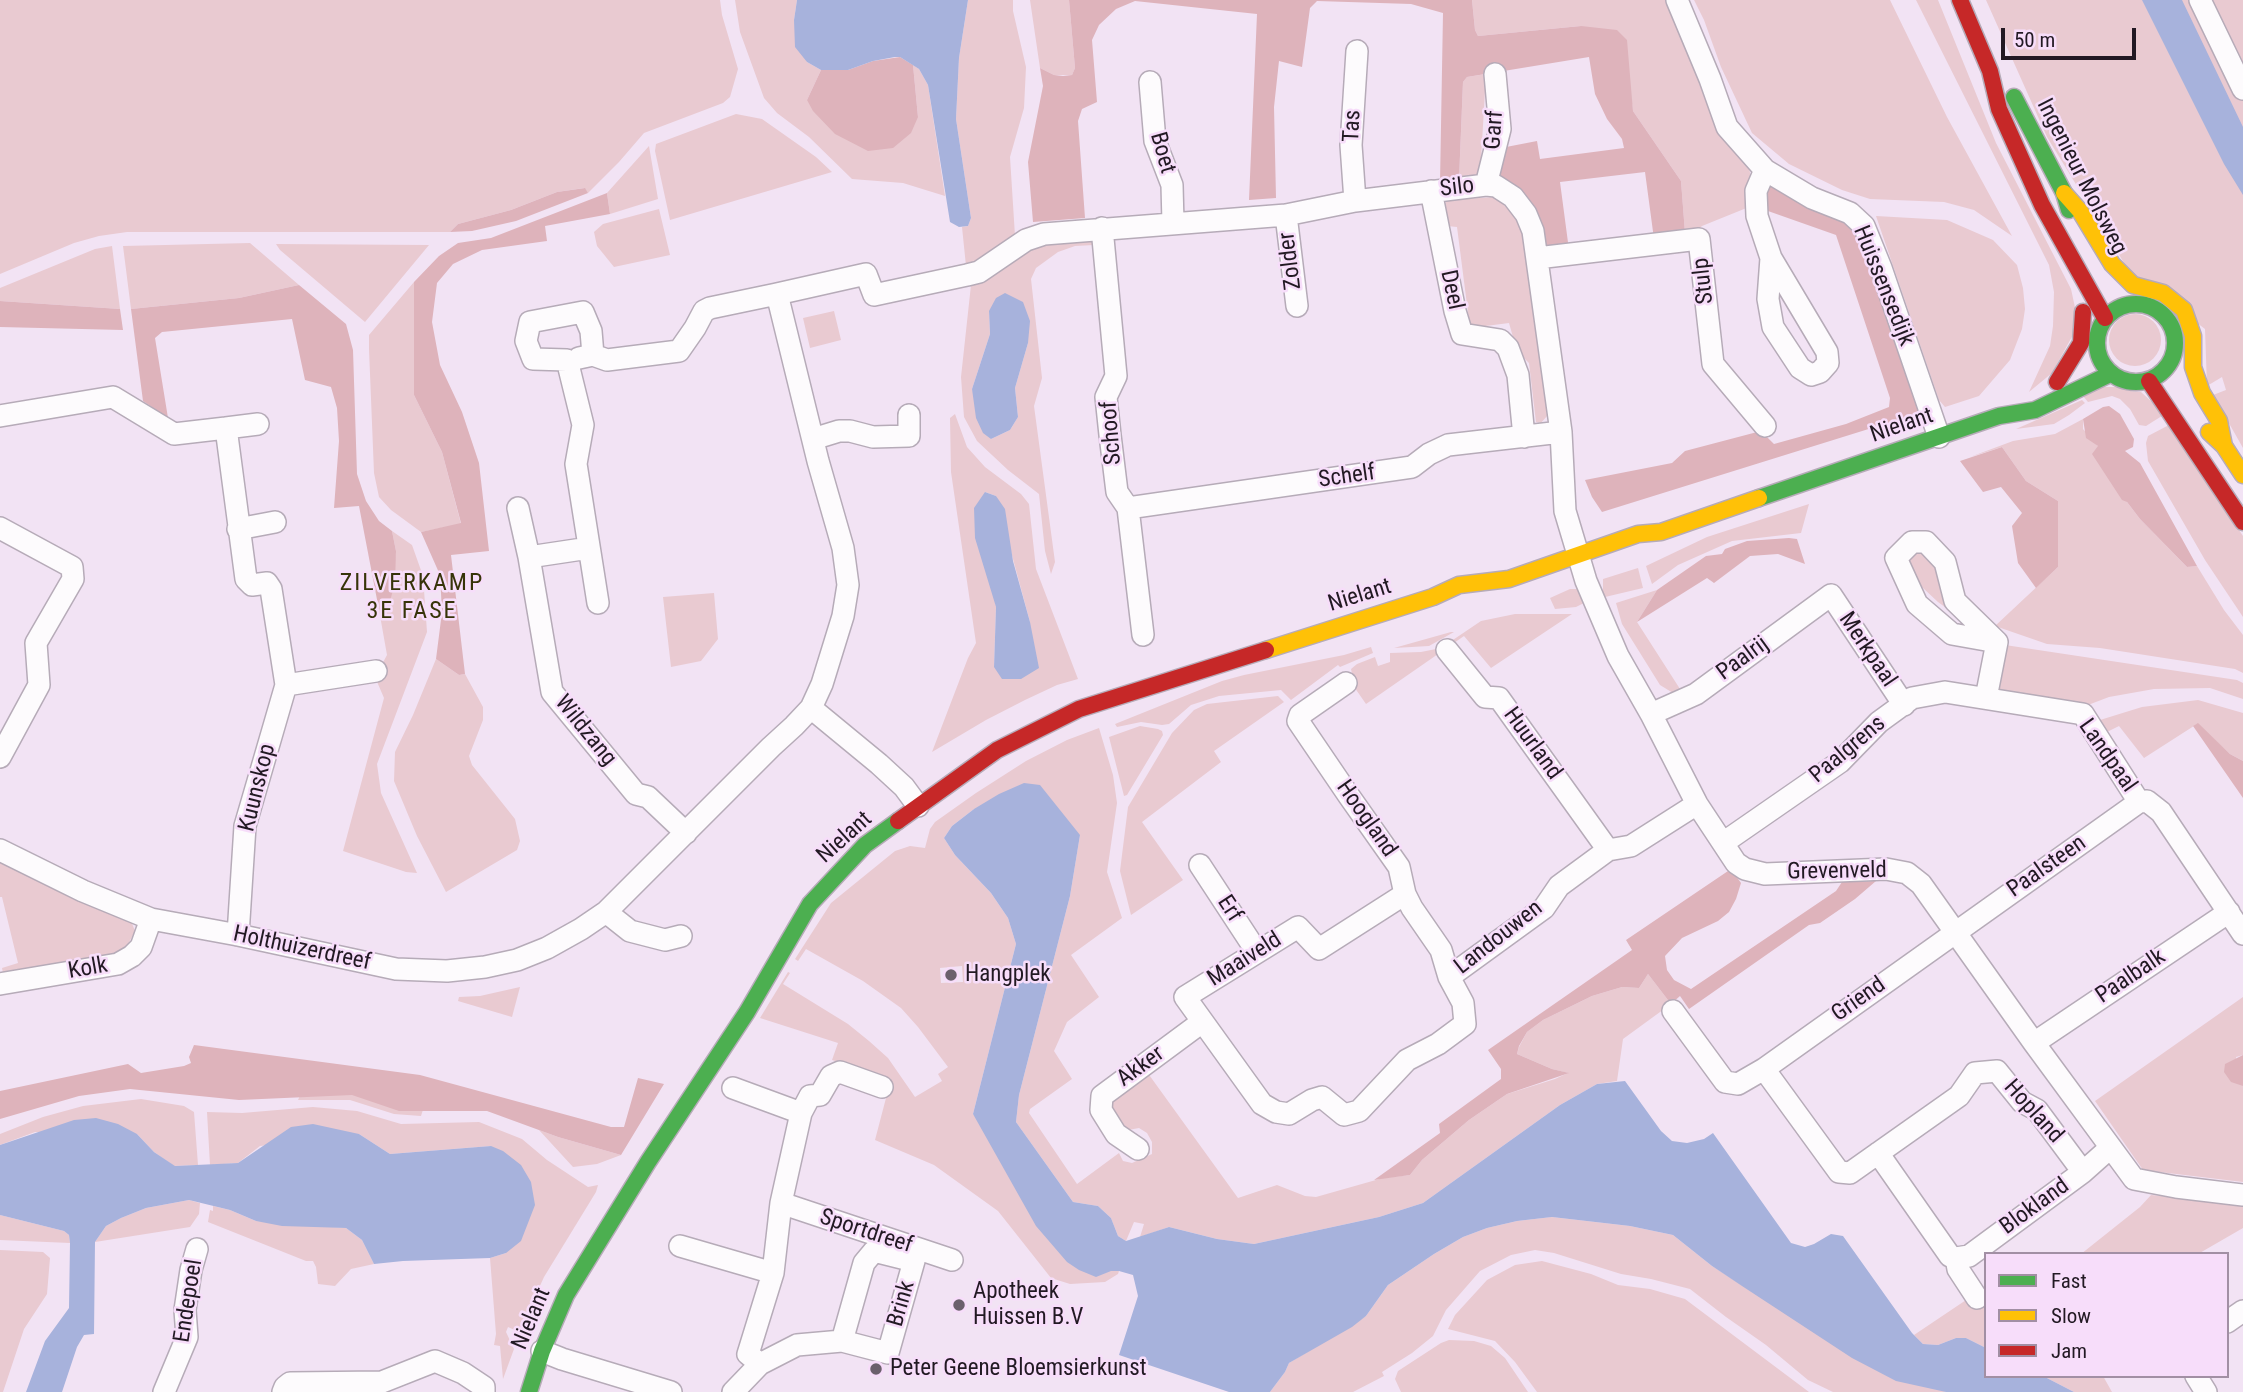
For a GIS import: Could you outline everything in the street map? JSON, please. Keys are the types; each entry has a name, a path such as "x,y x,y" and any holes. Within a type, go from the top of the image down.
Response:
{"street":[{"name":"Huissensedijk","path":"1677,0 1727,127 1765,170 1812,198 1850,213 1864,226 1940,437"},
{"name":"Ingenieur Molsweg","path":"1960,0 1990,71 1999,109 2042,205 2105,318"},
{"path":"2200,0 2243,89"},
{"name":"Tas","path":"1355,201 1350,145 1357,51"},
{"name":"Ingenieur Molsweg","path":"1990,71 2014,97 2064,193 2070,214 2113,288 2130,304"},
{"name":"Garf","path":"1486,185 1500,129 1495,74"},
{"name":"Boet","path":"1150,82 1155,141 1172,185 1173,223"},
{"path":"1765,170 1756,191 1757,216 1770,258 1827,352 1828,363 1820,372 1811,374 1800,369 1773,327 1768,299 1770,258"},
{"name":"Silo","path":"1102,229 1286,215 1355,201 1486,185 1496,186 1513,197 1526,214 1533,231 1561,432 1565,511 1580,562"},
{"name":"Deel","path":"1431,191 1462,334 1500,340 1508,348 1518,374 1524,437"},
{"path":"2064,193 2080,211 2112,264 2133,285 2163,293 2184,310 2193,336 2193,367 2202,393 2219,421 2224,446"},
{"path":"2042,205 2045,224 2074,282 2084,312 2081,343 2057,382"},
{"name":"Zolder","path":"1286,215 1297,306"},
{"path":"593,355 591,331 583,312 530,322 526,341 533,359 567,360 593,355 607,360 679,351 704,311 710,308 866,274 874,295 979,272 1026,240 1044,234 1102,229"},
{"name":"Schoof","path":"1102,229 1116,376 1106,397 1117,492 1128,508 1143,635"},
{"name":"Stulp","path":"1537,258 1699,239 1713,364 1765,426"},
{"name":"Holthuizerdreef","path":"0,850 83,891 151,919 396,969 447,971 517,960 547,948 606,912 811,708 822,684 843,616 848,585 843,548 777,294"},
{"path":"2130,304 2143,304 2155,309 2166,317 2173,328 2175,341 2171,372 2149,381 2129,383 2110,374 2102,365 2097,354 2098,329 2105,318 2116,309 2130,304"},
{"name":"Nielant","path":"1999,416 2057,382 2097,354"},
{"path":"567,360 583,425 576,464 598,603"},
{"name":"Nielant","path":"530,1392 542,1351 566,1295 648,1162 747,1012 810,904 865,845 997,750 1066,714 1433,597 1482,597 1512,593 1580,562 1644,548 1661,533 1999,416 2035,410 2110,374"},
{"path":"2149,381 2243,522"},
{"path":"0,416 113,397 174,434 258,424"},
{"path":"2193,410 2204,426 2224,446 2243,475"},
{"path":"813,439 850,430 873,437 909,436 909,415"},
{"name":"Kuunskop","path":"226,428 246,579 252,585 267,583 271,589 286,685 245,826 238,935"},
{"name":"Schelf","path":"1128,508 1412,467 1429,454 1448,445 1561,432"},
{"name":"Wildzang","path":"518,508 552,692 636,794 648,797 686,833"},
{"path":"238,529 275,522"},
{"path":"0,528 72,567 73,579 36,643 39,685 0,757"},
{"path":"1912,542 1926,542 1945,562 1955,601 1997,642 1952,634 1917,604 1896,558 1912,542"},
{"path":"529,557 589,548"},
{"name":"Grevenveld","path":"1580,562 1618,656 1697,804 1736,863 1745,869 1765,874 1886,869 1907,873 1921,884 2134,1179 2243,1195"},
{"name":"Paalrij","path":"1651,714 1696,694 1830,595"},
{"name":"Merkpaal","path":"1830,595 1904,705"},
{"path":"1986,698 1997,642"},
{"name":"Huurland","path":"1447,650 1485,697 1499,698 1608,850"},
{"path":"286,685 376,671"},
{"name":"Hoogland","path":"1346,683 1300,715 1298,721 1399,867 1405,894 1441,950 1449,977"},
{"name":"Paalgrens","path":"1723,843 1840,762 1879,722 1913,698 1945,692 1986,698"},
{"name":"Landpaal","path":"1986,698 2083,714 2139,802 2147,801 2161,812 2243,934"},
{"path":"811,708 879,764 918,806"},
{"name":"Paalsteen","path":"1955,932 2139,802"},
{"name":"Landouwen","path":"1185,997 1262,1104 1276,1112 1289,1114 1322,1097 1344,1115 1359,1111 1407,1060 1438,1044 1465,1024 1463,1003 1449,977 1544,908 1559,886 1608,850 1632,846 1697,804"},
{"name":"Erf","path":"1200,865 1257,952"},
{"name":"Maaiveld","path":"1185,997 1298,927 1319,949 1405,894"},
{"path":"606,912 630,931 665,940 681,936"},
{"name":"Paalbalk","path":"2034,1043 2229,912"},
{"name":"Kolk","path":"0,981 118,964 132,957 141,947 151,919"},
{"name":"Griend","path":"1673,1011 1725,1082 1738,1084 1955,932"},
{"name":"Akker","path":"1138,1149 1116,1133 1101,1110 1102,1096 1202,1022"},
{"path":"1763,1069 1839,1171 1850,1173 1878,1153 1950,1256 1956,1258 1958,1269 1977,1298"},
{"path":"760,1364 748,1354 772,1273 780,1203 801,1113 810,1096 820,1095 831,1076 840,1072 882,1087"},
{"name":"Hopland","path":"1878,1153 1959,1096 1975,1073 1997,1072 2022,1102 2037,1110 2083,1172"},
{"path":"733,1087 801,1113"},
{"name":"Blokland","path":"1956,1258 1969,1255 2083,1172 2110,1148"},
{"name":"Sportdreef","path":"780,1203 952,1260"},
{"path":"680,1246 772,1273"},
{"name":"Endepoel","path":"164,1392 187,1337 185,1310 197,1249"},
{"name":"Brink","path":"733,1392 760,1364 797,1345 842,1341 888,1353 914,1261 874,1251 864,1263 842,1341"},
{"path":"542,1351 671,1392"},
{"path":"283,1392 290,1383 381,1387 435,1360 463,1373 484,1387 484,1392"}],"shaded area":[{"path":"0,0 720,0 738,69 730,97 723,103 644,133 588,193 584,188 557,192 511,210 458,224 450,232 127,232 74,243 0,274"},
{"path":"735,0 797,0 794,20 807,62 821,70 807,100 918,117 913,65 919,69 928,85 945,196 903,183 852,179 809,137 777,113 764,98 740,32"},
{"path":"968,0 1013,0 1026,67 1024,108 1010,157 1015,236 978,265 966,266 962,227 968,226 971,218 956,119 959,58"},
{"path":"1030,0 1069,0 1075,68 1072,75 1054,75 1040,68"},
{"path":"1069,0 1472,0 1478,36 1581,26 1617,30 1627,40 1633,111 1681,181 1685,233 1654,239 1645,172 1560,182 1569,250 1549,251 1496,181 1501,148 1537,141 1540,159 1624,148 1622,139 1607,119 1595,94 1589,57 1467,77 1463,82 1459,180 1440,183 1443,13 1411,4 1317,1 1310,8 1302,67 1279,61 1274,107 1276,198 1249,200 1257,14 1135,1 1116,9 1099,25 1092,40 1097,102 1082,109 1078,121 1085,218 1033,222 1028,162 1043,86 1040,68 1063,76 1072,75 1075,68"},
{"path":"1472,0 1670,0 1749,166 1749,207 1702,226 1692,235 1685,233 1681,181 1633,111 1629,81 1581,26 1478,36"},
{"path":"1694,0 1890,0 1947,117 2012,236 1974,210 1944,202 1870,199 1842,190 1789,164 1752,133"},
{"path":"1916,0 1938,0 1996,143 2071,289 2076,312 2074,333 2052,373 2029,392 2050,346 2054,292 2049,265"},
{"path":"1986,0 2243,0 2243,448 2213,395 2226,390 2222,377 2207,386 2205,329 2129,271 2047,137"},
{"path":"900,57 913,65 918,117 911,133 893,148 868,151 835,134 813,111 807,100 821,70 848,70 873,61"},
{"path":"1486,74 1480,177 1459,180 1463,82 1467,77"},
{"path":"736,114 762,119 816,157 832,172 670,220 655,151 656,144"},
{"path":"649,146 658,199 610,214 607,193"},
{"path":"1771,184 1853,218 1920,413 1602,512 1585,480 1672,463 1685,451 1761,431 1774,444 1846,424 1889,407 1890,398 1836,235 1768,211 1763,190"},
{"path":"585,188 588,193 516,221 472,231 450,232 458,224 511,210 557,192"},
{"path":"607,193 610,214 545,226 547,241 482,250 453,264 437,283 432,322 440,365 462,412 479,463 489,551 451,555 465,674 459,675 436,659 442,612 440,575 421,532 461,523 442,452 414,395 414,282 439,256 458,243 491,238"},
{"path":"1495,197 1517,217 1525,242 1542,353 1547,416 1541,423 1536,422 1529,363 1517,351 1509,323 1470,328 1457,227 1447,226 1444,204 1448,200"},
{"path":"659,209 670,255 614,267 597,246 594,232 603,224"},
{"path":"1876,216 1947,220 1993,240 2017,265 2025,309 2022,329 2010,360 1979,396 1945,407 1939,400"},
{"path":"1094,237 1094,245 1075,246 1058,252 1036,268 1031,279 1042,378 1034,406 1055,562 1051,574 1045,551 1039,494 977,441 964,417 961,377 971,285 1037,241","holes":["989,311 1028,343 1015,388 1018,417 1010,430 991,439 972,389 990,334"]},
{"path":"250,243 299,285 239,298 131,309 123,246"},
{"path":"276,244 429,245 365,322"},
{"path":"112,246 120,309 0,301 0,288 95,249"},
{"path":"414,282 414,395 442,452 461,524 421,532 391,510 379,497 374,473 369,349 369,335"},
{"path":"299,285 346,324 353,350 357,474 366,501 379,521 392,531 396,551 395,583 390,601 379,610 359,506 334,508 339,441 337,408 331,387 305,380 292,319 162,332 155,338 168,418 143,401 131,309 239,298"},
{"path":"0,301 120,309 123,330 0,327"},
{"path":"834,311 841,340 810,348 803,318"},
{"path":"2135,314 2145,316 2153,322 2159,330 2159,350 2153,358 2145,364 2135,366 2125,364 2117,358 2111,350 2109,340 2111,330 2117,322 2125,316"},
{"path":"2102,387 2141,392 2165,414 2146,426 2139,425 2130,409 2120,399 2112,396 2088,402 2083,396"},
{"path":"2082,400 2085,403 2054,424 2016,429"},
{"path":"2109,406 2120,414 2134,439 2133,447 2125,451 2140,463 2197,566 2187,567 2127,502 2122,500 2092,454 2098,446 2086,438 2083,419"},
{"path":"955,414 967,447 985,467 1021,494 1029,504 1036,569 1078,679 1057,685 1025,700 932,752 976,643 951,472 950,418","holes":["985,492 996,496 1030,622 994,667 996,607"]},
{"path":"2083,419 2083,429 2098,446 2127,502 2187,567 2197,566 2243,635 2243,673 2235,669 2100,648 2047,644 1995,626 2058,567 2058,501 2026,481 2002,447 1970,457 2013,441 2055,434"},
{"path":"2169,425 2243,536 2243,617 2205,560 2148,461 2148,436"},
{"path":"2002,447 2026,481 2058,501 2058,567 2036,588 2018,563 2012,526 2022,513 2001,487 1983,492 1960,461"},
{"path":"1809,504 1801,533 1732,541 1678,565 1652,584 1646,566 1707,537"},
{"path":"392,531 412,545 423,576 427,632 377,764 381,793 417,873 406,872 343,851 384,698 375,677 387,655 379,610 390,601 396,551"},
{"path":"1797,539 1805,564 1778,554 1750,556 1714,583 1707,578 1637,622 1657,590 1706,556 1722,554 1725,549 1747,541"},
{"path":"1906,545 1932,545 1961,619 1909,575"},
{"path":"1638,568 1643,588 1605,597 1603,579"},
{"path":"1570,589 1578,589 1586,602 1576,607 1555,609 1550,598"},
{"path":"1657,590 1637,622 1680,689 1673,693 1660,685 1622,624 1616,603"},
{"path":"714,593 718,639 701,661 671,667 663,597"},
{"path":"1515,614 1572,614 1491,668 1464,636 1366,704 1350,681 1353,678 1351,669 1357,664 1375,657 1378,666 1390,662 1390,653 1441,648 1481,621"},
{"path":"1451,632 1454,632 1429,646 1394,648"},
{"path":"2005,645 2237,680 2243,683 2243,699 2210,688 2154,689 2109,697 2088,705 1996,690"},
{"path":"1371,647 1373,653 1340,667 1338,665 1291,700 1281,690 1219,696 1191,705 1169,724 1141,722 1117,727 1115,724 1222,681"},
{"path":"436,659 459,675 465,674 483,707 483,720 469,756 472,765 515,819 520,841 517,850 446,892 417,836 394,781 395,752"},
{"path":"1278,696 1284,702 1214,751 1221,762 1142,822 1183,880 1131,915 1120,871 1128,807 1172,733 1194,710 1207,704"},
{"path":"2198,700 2243,713 2243,761 2230,754 2197,724 2144,758 2119,726 2107,732 2100,720 2142,707"},
{"path":"2198,723 2230,754 2243,761 2243,798 2193,726"},
{"path":"1140,726 1158,729 1163,735 1124,796 1109,737"},
{"path":"1099,728 1113,775 1117,803 1107,872 1122,918 1071,955 1099,997 1067,1022 1054,1051 1072,1079 1030,1109 1029,1113 1077,1184 1119,1153 1123,1161 1132,1163 1152,1154 1152,1142 1147,1133 1139,1128 1123,1131 1107,1103 1147,1072 1238,1198 1277,1185 1305,1196 1316,1197 1383,1178 1410,1175 1422,1160 1469,1120 1507,1094 1568,1073 1517,1054 1527,1032 1543,1020 1592,996 1622,987 1639,988 1648,974 1671,1004 1623,1039 1617,1081 1597,1084 1560,1105 1423,1203 1379,1217 1254,1244 1217,1239 1169,1227 1140,1237 1144,1224 1134,1222 1126,1241 1118,1236 1111,1218 1098,1206 1073,1202 1016,1122 1019,1095 1070,896 1080,835 974,809 952,826 944,838 955,855 991,893 1008,918 1016,944 973,1114 1111,1271 1119,1271 1105,1282 1070,1284 1051,1278 998,1211 934,1165 875,1140 891,1079 832,1060 838,1043 760,1018 788,972 790,973 783,984 848,1024 869,1041 888,1058 915,1097 942,1081 938,1074 948,1067 901,1008 863,981 806,949 798,961 795,959 831,903 895,851 910,846 925,848 930,829 935,822 1026,761 1067,740","holes":["962,966 963,982 941,983 940,968"]},
{"path":"0,861 131,921 135,931 125,950 118,956 4,978 2,968 18,963 0,897"},
{"path":"1731,869 1741,883 1729,912 1718,921 1682,938 1665,956 1667,970 1674,980 1691,989 1836,891 1842,882 1876,881 1820,923 1809,925 1689,1009 1680,996 1671,1004 1648,974 1639,988 1622,987 1592,996 1543,1020 1527,1032 1517,1054 1569,1073 1507,1094 1469,1120 1422,1160 1410,1175 1374,1180 1440,1133 1439,1124 1501,1079 1501,1069 1488,1050 1632,950 1626,940"},
{"path":"520,987 512,1017 458,1001 459,997 480,996"},
{"path":"2243,997 2243,1055 2236,1057 2240,1083 2243,1086 2243,1182 2143,1170 2095,1101"},
{"path":"194,1045 420,1075 611,1127 624,1127 638,1078 664,1084 621,1155 558,1137 487,1111 399,1111 352,1095 239,1100 130,1089 79,1096 0,1119 0,1091 128,1064 141,1073 184,1066 191,1063 189,1057"},
{"path":"2243,1055 2243,1086 2231,1082 2224,1072 2225,1064"},
{"path":"305,1085 426,1100 421,1116 394,1114 350,1100 298,1100"},
{"path":"141,1099 184,1106 194,1112 198,1165 174,1166 154,1152 137,1134 35,1132 0,1145 0,1134 43,1117 83,1106"},
{"path":"313,1107 357,1111 401,1124 479,1122 522,1139 547,1160 588,1187 598,1185 544,1277 519,1332 508,1327 506,1332 514,1349 503,1379 500,1346 494,1345 496,1334 490,1258 506,1253 491,1146 390,1154 359,1134 260,1146 238,1163 210,1165 207,1112 242,1113"},
{"path":"539,1130 621,1155 597,1164 573,1167"},
{"path":"2151,1195 2243,1204 2243,1228 2201,1252 2084,1252"},
{"path":"189,1200 200,1203 199,1214 190,1227 95,1242 106,1226 121,1218 146,1208"},
{"path":"213,1206 256,1221 346,1228 362,1240 374,1264 351,1269 335,1286 318,1284 313,1261 306,1261 208,1222"},
{"path":"0,1215 64,1231 69,1235 70,1243 0,1240"},
{"path":"1552,1217 1630,1226 1673,1235 1712,1266 1778,1308 1946,1392 1833,1392 1808,1380 1690,1289 1621,1274 1554,1253 1535,1250 1511,1255 1480,1271 1446,1310 1433,1336 1382,1372 1384,1376 1353,1392 1270,1392 1289,1363 1366,1316 1388,1285 1434,1254 1463,1237 1487,1228"},
{"path":"0,1250 43,1252 50,1258 47,1294 24,1329 3,1392 0,1392"},
{"path":"1542,1261 1591,1274 1618,1285 1650,1289 1685,1299 1809,1392 1537,1392 1495,1341 1448,1329 1455,1315 1487,1280 1515,1265"},
{"path":"1975,1294 1984,1306 1984,1347 1966,1338 1956,1338 1938,1345 1923,1344 1914,1335"},
{"path":"1449,1340 1474,1341 1491,1346 1505,1358 1528,1392 1401,1392 1395,1379 1398,1371"},
{"path":"2047,1378 2104,1378 2112,1392 2074,1392"}],"water":[{"path":"797,0 968,0 959,58 956,119 971,218 968,226 959,227 950,222 928,85 919,69 900,57 895,57 848,70 821,70 807,62 795,47 794,20"},
{"path":"2142,0 2182,0 2243,127 2243,195 2224,164"},
{"path":"1005,293 1023,302 1030,321 1028,343 1015,388 1018,417 1010,430 991,439 983,433 976,418 972,389 990,334 989,311 996,298"},
{"path":"985,492 996,496 1005,509 1013,561 1030,622 1039,668 1021,679 1002,679 994,667 996,607 975,538 974,508"},
{"path":"1024,783 1040,785 1080,835 1070,896 1019,1095 1016,1122 1073,1202 1098,1206 1111,1218 1118,1236 1126,1241 1169,1227 1217,1239 1254,1244 1379,1217 1423,1203 1560,1105 1597,1084 1625,1081 1661,1131 1672,1141 1687,1143 1704,1139 1713,1133 1791,1243 1805,1247 1831,1234 1843,1236 1912,1333 1923,1344 1938,1345 1956,1338 1966,1338 1984,1347 1984,1378 2047,1378 2074,1392 1946,1392 1896,1381 1852,1358 1742,1286 1673,1235 1630,1226 1552,1217 1487,1228 1463,1237 1434,1254 1388,1285 1366,1316 1352,1327 1289,1363 1270,1392 1229,1392 1119,1355 1138,1296 1133,1275 1111,1271 1096,1277 1067,1262 1036,1226 973,1114 1016,944 1008,918 991,893 955,855 944,838 952,826 999,794"},
{"path":"96,1118 118,1124 137,1134 154,1152 175,1166 238,1163 291,1127 313,1124 359,1134 390,1154 491,1146 503,1151 521,1165 531,1182 535,1205 521,1241 506,1253 490,1258 374,1264 362,1240 346,1228 282,1226 256,1221 230,1210 189,1200 146,1208 106,1226 95,1242 94,1334 84,1335 77,1347 62,1392 26,1392 45,1341 69,1308 70,1243 69,1235 64,1231 0,1215 0,1145 74,1120"}],"traffic: fast":[{"path":"2014,97 2064,193 2069,210"},
{"path":"2128,304 2144,304 2158,310 2169,321 2175,335 2175,343 2175,351 2169,365 2158,376 2144,382 2128,382 2114,376 2103,365 2097,351 2097,335 2103,321 2114,310 2128,304"},
{"path":"1759,498 1999,416 2035,410 2110,374"},
{"path":"529,1392 542,1351 566,1295 648,1162 747,1012 810,904 865,845 898,821"}],"traffic: slow":[{"path":"2064,193 2080,211 2112,264 2133,285 2163,293 2184,310 2193,336 2193,367 2202,393 2219,421 2224,446"},
{"path":"2209,432 2224,446 2243,475"},
{"path":"1266,650 1433,597 1459,585 1509,579 1638,534 1661,532 1759,498"}],"traffic: jam":[{"path":"1960,0 1990,71 1999,109 2042,205 2105,318"},
{"path":"2057,382 2081,343 2083,312"},
{"path":"2149,381 2243,522"},
{"path":"898,821 997,750 1079,709 1266,650"}],"place":[{"name":"Hangplek","path":"951,975"},
{"name":"Apotheek Huissen B.V","path":"959,1305"},
{"name":"Peter Geene Bloemsierkunst","path":"876,1369"}],"district":[{"name":"ZILVERKAMP 3E FASE","path":"412,598"}]}
